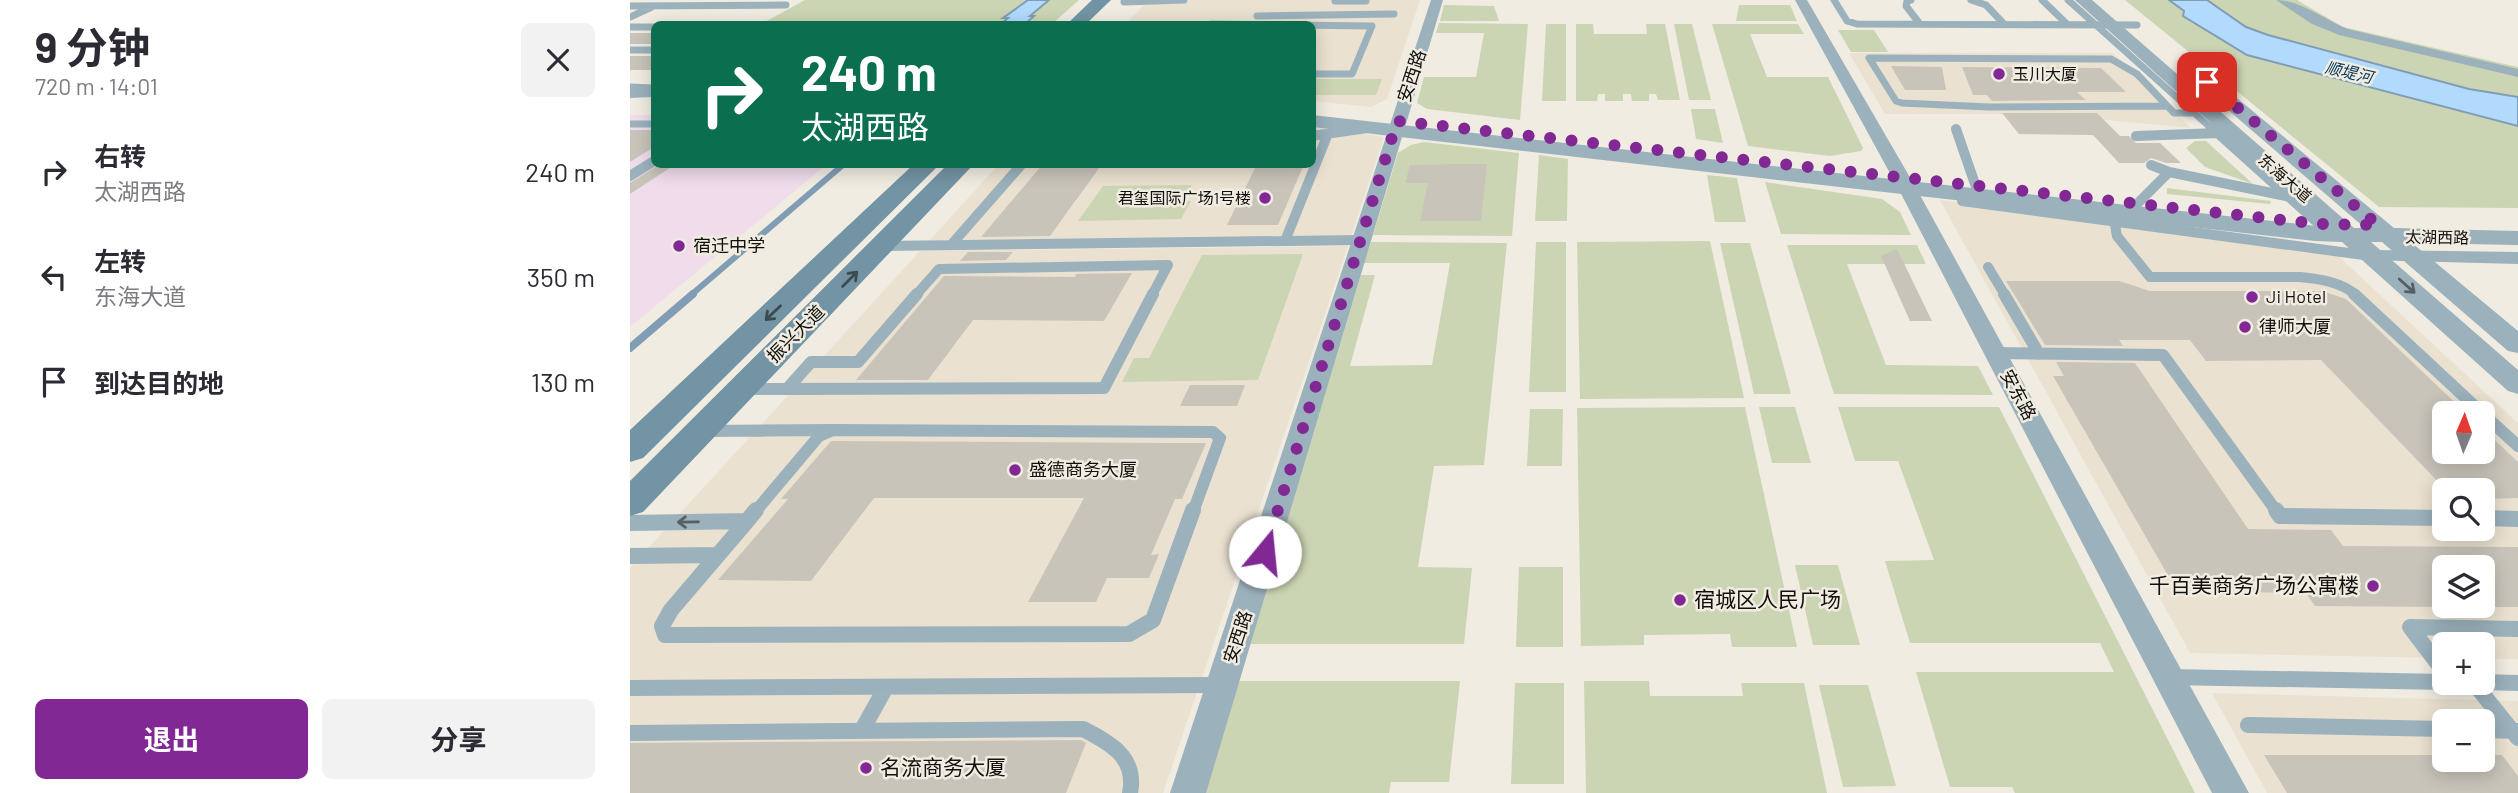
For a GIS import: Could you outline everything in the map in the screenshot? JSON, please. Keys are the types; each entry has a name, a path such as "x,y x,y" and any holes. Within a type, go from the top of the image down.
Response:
{"main road":[{"path":"1079,21 1102,0"},
{"path":"1104,21 1125,1"},
{"name":"振兴大道","path":"630,450 925,168"},
{"name":"振兴大道","path":"630,503 958,168"}],"street":[{"name":"安西路","path":"1188,793 1360,240 1388,126 1437,0"},
{"name":"安东路","path":"1801,0 1905,185 2231,793"},
{"name":"东海大道","path":"2082,0 2105,27 2225,133 2312,201 2336,228 2374,256 2518,385"},
{"name":"东海大道","path":"2107,0 2518,345"},
{"path":"2282,0 2317,21 2344,32 2518,73"},
{"path":"630,90 651,90"},
{"path":"630,102 651,102"},
{"name":"太湖西路","path":"1316,112 1388,126 1905,185 2113,216 2518,238"},
{"name":"太湖西路","path":"1320,128 1388,126"},
{"name":"太湖西路","path":"1905,185 1975,184 2336,228"},
{"name":"太湖西路","path":"2385,231 2518,225"},
{"path":"2374,256 2518,258"}],"lane":[{"path":"630,17 664,0"},
{"path":"1335,1 1367,0 1360,15"},
{"path":"1834,0 1850,23 2139,27"},
{"path":"1911,0 1905,3 1906,6 1920,24"},
{"path":"1971,0 1986,5 2004,24"},
{"path":"2042,0 2070,26"},
{"path":"2068,0 2105,27 2195,113 2225,133 2289,196 2336,228"},
{"path":"1125,1 1183,1"},
{"path":"1173,12 1183,1"},
{"path":"630,6 786,5"},
{"path":"1257,16 1394,15"},
{"path":"1316,25 1372,26 1352,74 1316,74"},
{"path":"630,27 651,27"},
{"path":"630,50 651,50"},
{"path":"2167,106 1989,107 1902,103 1896,101 1869,58 2106,59 2125,64 2167,106 2174,113 2195,113"},
{"path":"630,124 651,124"},
{"path":"1956,129 1975,184"},
{"path":"2136,136 2225,133"},
{"path":"630,176 651,162"},
{"path":"2151,165 2168,172 2312,201"},
{"path":"951,245 1018,168"},
{"path":"1285,241 1308,168"},
{"path":"2138,203 2168,172"},
{"path":"2374,256 2113,216 2117,236 2150,277 2300,276 2322,279 2349,289 2470,401"},
{"path":"883,246 1360,240"},
{"path":"742,388 787,388 1104,388 1168,265 939,269 858,362 811,362 787,388"},
{"path":"1988,267 2039,354"},
{"path":"1995,353 2164,355 2280,516 2432,518"},
{"path":"2496,425 2518,446"},
{"path":"701,431 832,430 1196,430 1213,432 1220,438 1153,620 1129,634 665,635 662,626 671,610 820,436 832,430"},
{"path":"2495,518 2518,519"},
{"path":"630,523 747,521"},
{"path":"630,556 718,555"},
{"path":"2432,656 2410,627 2518,629"},
{"path":"2169,677 2432,682"},
{"path":"2495,682 2518,683"},
{"path":"630,688 1223,685"},
{"path":"862,730 886,687"},
{"path":"2484,695 2516,733"},
{"path":"2248,725 2432,729"},
{"path":"630,733 1083,729 1121,751 1132,768 1130,793"},
{"path":"2495,731 2516,733"}],"shaded area":[{"path":"1149,0 1420,0 1387,99 1371,107 1316,101 1316,21 1128,21"},
{"name":"玉川大厦","path":"1849,53 2113,53 2191,128 2043,114 1885,114"},
{"name":"宿迁中学","path":"630,115 651,115 651,168 822,168 630,327"},
{"path":"1316,127 1384,137 1351,236 930,240 995,168 1316,168"},
{"path":"1940,200 2335,253 2494,401 2432,401 2432,464 2496,464 2496,403 2518,423 2518,659 2495,659 2495,632 2432,632 2432,658 2190,653"},
{"path":"1348,246 1163,793 630,793 630,568 920,251"},
{"path":"2212,693 2518,701 2518,793 2267,793"}],"green space":[{"path":"805,0 1079,0 1055,21 766,21"},
{"path":"2125,0 2297,0 2343,27 2518,67 2518,208 2379,207"},
{"path":"1444,5 1494,6 1499,21 1440,21"},
{"path":"1739,5 1790,5 1797,21 1736,21"},
{"path":"1439,23 1528,24 1520,120 1427,109 1417,103 1424,77 1476,77 1484,33 1436,33"},
{"path":"1546,24 1566,24 1566,101 1542,101"},
{"path":"1576,24 1593,24 1594,34 1647,34 1646,24 1665,24 1680,100 1658,100 1656,94 1649,94 1649,101 1632,101 1631,94 1623,94 1623,101 1605,101 1605,94 1598,94 1597,101 1576,101"},
{"path":"1674,24 1692,24 1711,100 1689,100"},
{"path":"1712,24 1798,24 1804,34 1750,34 1767,77 1828,77 1863,148 1861,151 1830,156 1748,146"},
{"path":"1838,30 1874,30 1888,52 1851,52"},
{"path":"1316,79 1382,79 1376,95 1316,95"},
{"path":"1691,109 1715,109 1723,143 1696,139"},
{"path":"2195,141 2206,141 2253,184 2205,167 2186,148"},
{"path":"1424,142 1519,153 1512,236 1373,235 1398,153 1411,145"},
{"path":"1539,155 1568,159 1567,221 1535,221"},
{"path":"1707,175 1737,178 1746,222 1715,222"},
{"path":"1765,182 1882,199 1900,212 1911,235 1781,234"},
{"path":"1192,185 1183,201 1191,201 1181,219 1078,221 1103,186"},
{"path":"2167,188 2271,201 2270,204 2167,194"},
{"path":"1710,241 1744,398 1580,399 1577,242"},
{"path":"1371,242 1507,243 1484,465 1434,466 1418,567 1472,568 1464,644 1250,644 1361,275 1375,275 1350,366 1432,365 1450,263 1364,263"},
{"path":"1536,242 1566,242 1566,392 1529,392"},
{"path":"1720,243 1750,243 1791,394 1754,394"},
{"path":"1787,245 1917,245 1926,264 1847,264 1886,365 1978,366 1993,395 1834,394"},
{"path":"1303,254 1258,380 1122,382 1134,358 1149,358 1202,255"},
{"path":"1745,407 1797,647 1732,647 1730,634 1644,635 1644,645 1581,646 1577,408"},
{"path":"1759,407 1795,407 1811,463 1772,463"},
{"path":"1838,407 1999,407 2195,793 2015,793 2012,787 1950,787 1916,672 2114,672 2100,643 1910,643 1885,561 1934,560 1898,461 1855,461"},
{"path":"1530,409 1563,409 1562,466 1527,466"},
{"path":"1795,565 1838,565 1860,645 1813,645"},
{"path":"1519,567 1563,567 1563,647 1516,647"},
{"path":"1238,681 1460,681 1449,782 1391,782 1389,793 1205,793"},
{"path":"1584,681 1649,681 1650,696 1743,696 1741,683 1804,683 1827,793 1586,793"},
{"path":"1515,683 1564,683 1564,784 1511,784"},
{"path":"1819,685 1868,685 1896,786 1843,787"}],"water":[{"path":"1028,0 1049,0 1030,16 1034,16 1028,21 1004,21 1008,18 1003,18"},
{"name":"顺堤河","path":"2169,0 2207,0 2246,27 2268,35 2469,89 2518,97 2518,126 2247,55 2183,16 2184,11"}],"building":[{"path":"630,33 651,33 651,44 630,44"},
{"path":"630,56 651,56 651,70 630,70"},
{"path":"1891,66 1942,67 1946,90 1905,90"},
{"path":"1962,67 2101,68 2126,92 2077,92 2086,100 1992,101 1987,95 1973,95"},
{"path":"2002,113 2097,113 2120,136 2129,136 2136,143 2160,143 2181,163 2166,163 2151,158 2144,163 2119,163 2093,135 2019,134"},
{"path":"630,130 651,130 651,149 630,162"},
{"path":"1487,164 1481,221 1420,221 1428,183 1405,183 1410,165"},
{"path":"654,168 670,168 630,194 630,183"},
{"path":"1040,168 1099,168 1050,236 981,237"},
{"name":"君玺国际广场1号楼","path":"1255,168 1302,168 1278,225 1227,225"},
{"path":"1897,249 1932,321 1910,321 1881,256"},
{"path":"968,252 1013,252 1006,260 960,261"},
{"path":"1132,273 1104,321 973,320 928,380 856,380 944,276 1075,277 1076,274"},
{"path":"2006,281 2119,281 2150,291 2322,291 2346,299 2453,401 2432,401 2432,464 2496,464 2496,441 2518,462 2518,498 2495,499 2495,478 2434,478 2321,360 2206,361 2190,340 2119,340 2123,346 2045,345"},
{"path":"2056,362 2135,363 2248,529 2331,530 2343,546 2518,547 2518,607 2495,607 2495,555 2432,555 2432,607 2315,606 2306,593 2177,591 2053,376 2064,376"},
{"path":"1190,385 1245,385 1237,406 1180,406"},
{"path":"831,441 1206,443 1182,499 1175,499 1151,555 1159,554 1149,578 1107,578 1096,602 1028,602 1084,498 874,498 811,581 718,580 788,499 781,499"},
{"name":"名流商务大厦","path":"1081,740 1086,743 1066,793 630,793 630,743"},
{"path":"2264,755 2432,755 2432,772 2495,772 2495,755 2502,755 2518,776 2518,793 2287,793"}],"waterway":[{"path":"691,295 839,168"},
{"path":"630,348 693,294"}],"place":[{"name":"玉川大厦","path":"1999,74"},
{"name":"君玺国际广场1号楼","path":"1265,198"},
{"name":"宿迁中学","path":"679,246"},
{"name":"Ji Hotel","path":"2252,297"},
{"name":"律师大厦","path":"2245,327"},
{"name":"盛德商务大厦","path":"1015,470"},
{"name":"千百美商务广场公寓楼","path":"2373,586"},
{"name":"宿城区人民广场","path":"1680,600"},
{"name":"名流商务大厦","path":"866,768"}],"route":[{"path":"1265,552 1397,121 2319,224 2378,225 2207,82"}]}
